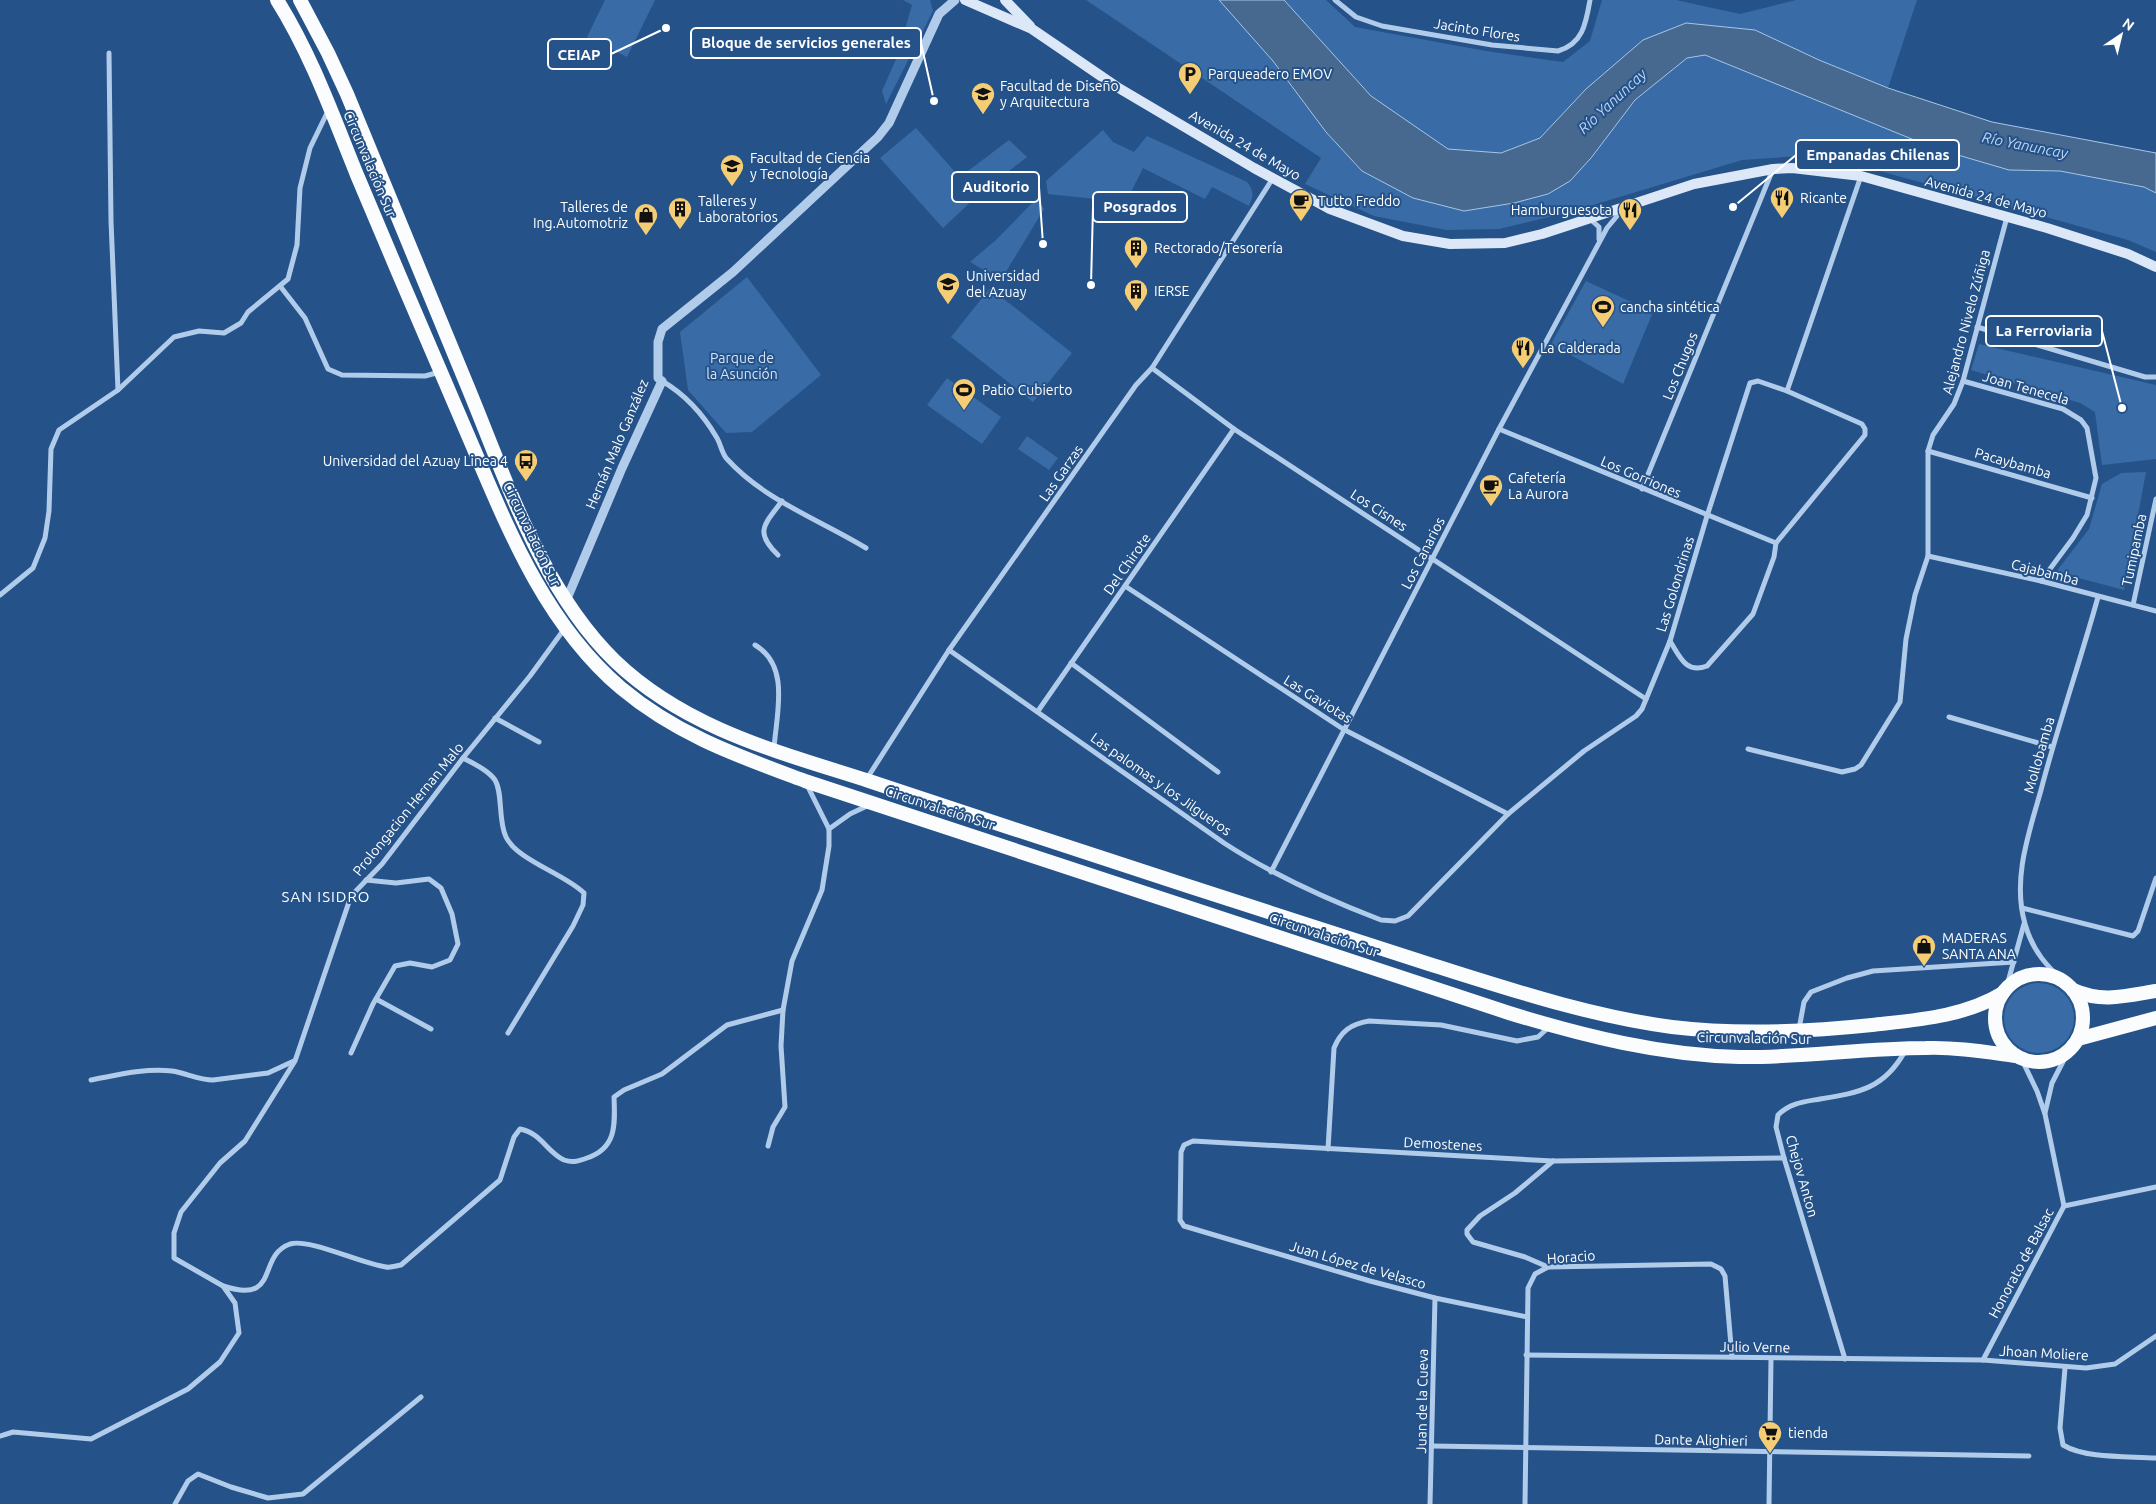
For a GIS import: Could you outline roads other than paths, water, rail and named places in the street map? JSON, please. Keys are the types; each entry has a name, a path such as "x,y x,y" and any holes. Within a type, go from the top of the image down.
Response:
{"highway":[{"name":"Circunvalación Sur","path":"277,0 297,37 329,108 510,533 542,593 566,628 595,663 620,686 664,719 708,744 805,781 1551,1026 1623,1043 1709,1055 1796,1056 1907,1048 1948,1049 2019,1057"},
{"name":"Circunvalación Sur","path":"300,0 347,94 530,536 566,601 593,638 641,684 664,700 731,736 774,752 866,780 1291,920 1573,1008 1627,1019 1708,1030 1799,1031 1894,1023 1941,1016 1988,1002 2005,991"},
{"path":"2070,987 2080,1001 2083,1014 2078,1039 2069,1050 2059,1058 2046,1062 2034,1062 2019,1057 2006,1046 1998,1034 1995,1020 1997,1006 2005,991 2017,980 2029,975 2043,974 2056,978 2088,996 2104,998 2156,991"},
{"path":"2078,1039 2156,1018"}],"main road":[{"name":"Avenida 24 de Mayo","path":"965,0 1032,29 1117,87 1330,209 1403,236 1442,243 1477,245 1505,243 1590,219 1694,184 1773,169 1792,168 1860,176 2007,217 2128,254 2156,267"},
{"name":"Avenida 24 de Mayo","path":"1005,0 1032,29"}],"street":[{"name":"Hernán Malo Ganzález","path":"566,601 622,468 662,381 658,378 658,342 662,329 733,272 878,137 889,123 939,14 940,0"},
{"name":"Hernán Malo Ganzález","path":"939,14 956,0"},
{"name":"Jacinto Flores","path":"1335,0 1356,17 1382,26 1492,45 1558,51 1568,48 1578,41 1586,22 1590,0"},
{"path":"109,53 111,221 118,390"},
{"path":"0,594 33,568 46,538 51,449 59,430 118,390 174,337 199,331 224,333 241,322 248,312 288,279 297,244 300,188 310,148 329,108"},
{"name":"Los Chugos","path":"1642,489 1773,169"},
{"path":"1670,641 1682,660 1689,666 1698,669 1707,666 1753,614 1774,557 1776,543 1865,435 1865,429 1862,424 1787,391 1860,176"},
{"name":"Las Garzas","path":"866,780 949,650 1136,385 1152,368 1273,178"},
{"name":"Los Canarios","path":"1271,872 1499,429 1610,223 1624,208"},
{"name":"Alejandro Nivelo Zúñiga","path":"1748,749 1842,772 1855,769 1861,765 1900,702 1906,639 1915,596 1928,556 1928,451 1933,435 1954,404 1963,381 2007,217"},
{"path":"1590,219 1599,227 1600,236 1597,246"},
{"path":"280,286 305,318 328,369 332,373 342,375 425,376 441,372"},
{"path":"1977,328 2145,377 2156,377"},
{"name":"Los Cisnes","path":"1152,368 1234,428 1646,699"},
{"name":"Las Golondrinas","path":"1371,916 1388,921 1408,916 1508,814 1584,751 1636,716 1646,699 1670,641 1707,516 1750,383 1758,380 1787,391"},
{"path":"662,381 679,392 704,417 719,441 726,458 767,493 866,548"},
{"name":"Joan Tenecela","path":"1963,381 2043,402 2073,414 2081,420 2090,438 2096,478 2087,515 2041,582"},
{"name":"Del Chirote","path":"1038,711 1234,428"},
{"name":"Los Gorriones","path":"1499,429 1776,543"},
{"name":"Pacaybamba","path":"1928,451 2092,498"},
{"name":"Tumipamba","path":"2133,606 2153,527 2156,499"},
{"path":"778,555 765,543 763,530 782,501"},
{"name":"Cajabamba","path":"1928,556 2156,611"},
{"name":"Las Gaviotas","path":"1125,586 1343,729 1508,814"},
{"name":"Mollobamba","path":"2070,987 2042,961 2033,946 2022,908 2023,855 2052,747 2098,597"},
{"name":"Prolongacion Hernan Malo","path":"0,1436 13,1432 91,1438 188,1389 220,1362 238,1332 235,1303 223,1286 174,1258 174,1233 181,1212 220,1163 245,1141 295,1061 351,896 382,864 566,628"},
{"path":"755,645 764,650 774,666 779,688 774,752"},
{"name":"Las palomas y los Jilgueros","path":"949,650 1224,843 1271,872 1371,916"},
{"path":"1071,663 1218,772"},
{"path":"1949,717 2052,747"},
{"path":"496,718 540,742"},
{"path":"463,758 486,771 495,781 498,789 499,814 506,837 517,851 584,893 583,906 573,926 508,1034"},
{"path":"768,1146 774,1127 785,1107 781,1046 783,1010 792,961 822,890 829,829 805,781"},
{"path":"829,829 850,814 872,803"},
{"path":"2022,908 2133,936 2136,935 2156,878"},
{"path":"351,1053 376,999 395,966 410,963 432,967 450,960 458,944 452,914 441,888 429,880 396,883 366,880"},
{"name":"Mollobamba","path":"2005,991 2025,923"},
{"path":"1799,1031 1804,1002 1811,992 1847,978 1873,971 2014,962"},
{"path":"376,999 431,1029"},
{"path":"223,1286 240,1292 252,1291 259,1287 280,1250 290,1244 305,1243 387,1268 401,1265 500,1180 514,1137 520,1129 531,1131 563,1159 575,1162 595,1156 612,1140 616,1125 614,1097 624,1090 662,1074 727,1025 783,1010"},
{"path":"1328,1149 1334,1048 1338,1038 1346,1029 1357,1022 1369,1020 1441,1026 1517,1041 1538,1037 1551,1026"},
{"name":"Chejov Anton","path":"1845,1359 1784,1158 1776,1127 1778,1115 1787,1107 1798,1102 1866,1090 1877,1084 1897,1067 1907,1048"},
{"path":"2045,1114 2052,1083 2069,1050"},
{"path":"2019,1057 2037,1091 2045,1114"},
{"path":"91,1080 139,1071 164,1071 213,1080 268,1074 295,1061"},
{"name":"Honorato de Balsac","path":"1983,1360 2064,1206 2045,1114"},
{"name":"Demostenes","path":"1184,1226 1180,1220 1181,1152 1184,1145 1193,1141 1553,1161 1784,1158"},
{"path":"1548,1267 1525,1257 1474,1242 1467,1234 1469,1226 1480,1216 1515,1193 1553,1161"},
{"path":"2064,1206 2156,1188"},
{"name":"Juan López de Velasco","path":"1184,1226 1311,1264 1435,1298 1527,1317"},
{"name":"Horacio","path":"1525,1504 1528,1288 1535,1274 1548,1267 1711,1264 1721,1269 1725,1276 1732,1357"},
{"name":"Juan de la Cueva","path":"1430,1504 1435,1298"},
{"name":"Jhoan Moliere","path":"1983,1360 2064,1368 2086,1368 2115,1364 2156,1336"},
{"name":"Julio Verne","path":"1526,1355 1983,1360"},
{"path":"1768,1504 1771,1359"},
{"path":"2064,1368 2060,1428 2063,1445 2071,1450 2085,1453 2156,1458"},
{"path":"175,1504 188,1481 198,1474 268,1498 302,1494 350,1457 421,1397"},
{"name":"Dante Alighieri","path":"1432,1446 2029,1456"}],"water":[{"name":"Río Yanuncay","path":"1219,0 1284,0 1371,96 1448,149 1501,153 1540,138 1586,89 1643,40 1686,23 1755,30 1819,60 1888,88 1992,122 2156,153 2156,193 2144,187 2060,171 2009,170 1934,148 1705,55 1687,58 1635,100 1591,158 1570,181 1548,194 1514,203 1464,211 1413,198 1362,171 1326,132 1273,61"}],"place":[{"name":"CEIAP","path":"666,28"},
{"name":"Parqueadero EMOV","path":"1190,95"},
{"name":"Bloque de servicios generales","path":"934,101"},
{"name":"Facultad de Diseño y Arquitectura","path":"983,115"},
{"name":"Facultad de Ciencia y Tecnología","path":"732,187"},
{"name":"Empanadas Chilenas","path":"1733,207"},
{"name":"Ricante","path":"1782,219"},
{"name":"Tutto Freddo","path":"1301,222"},
{"name":"Talleres y Laboratorios","path":"680,230"},
{"name":"Hamburguesota","path":"1630,231"},
{"name":"Talleres de Ing.Automotriz","path":"646,236"},
{"name":"Auditorio","path":"1043,244"},
{"name":"Rectorado/Tesorería","path":"1136,269"},
{"name":"Posgrados","path":"1091,285"},
{"name":"Universidad del Azuay","path":"948,305"},
{"name":"IERSE","path":"1136,312"},
{"name":"cancha sintética","path":"1603,328"},
{"name":"La Calderada","path":"1523,369"},
{"name":"La Ferroviaria","path":"2122,408"},
{"name":"Patio Cubierto","path":"964,411"},
{"name":"Universidad del Azuay Linea 4","path":"526,482"},
{"name":"Cafetería La Aurora","path":"1491,507"},
{"name":"MADERAS SANTA ANA","path":"1924,967"},
{"name":"tienda","path":"1770,1454"}],"district":[{"name":"SAN ISIDRO","path":"326,896"}],"park label":[{"name":"Parque de la Asunción","path":"742,366"}]}
